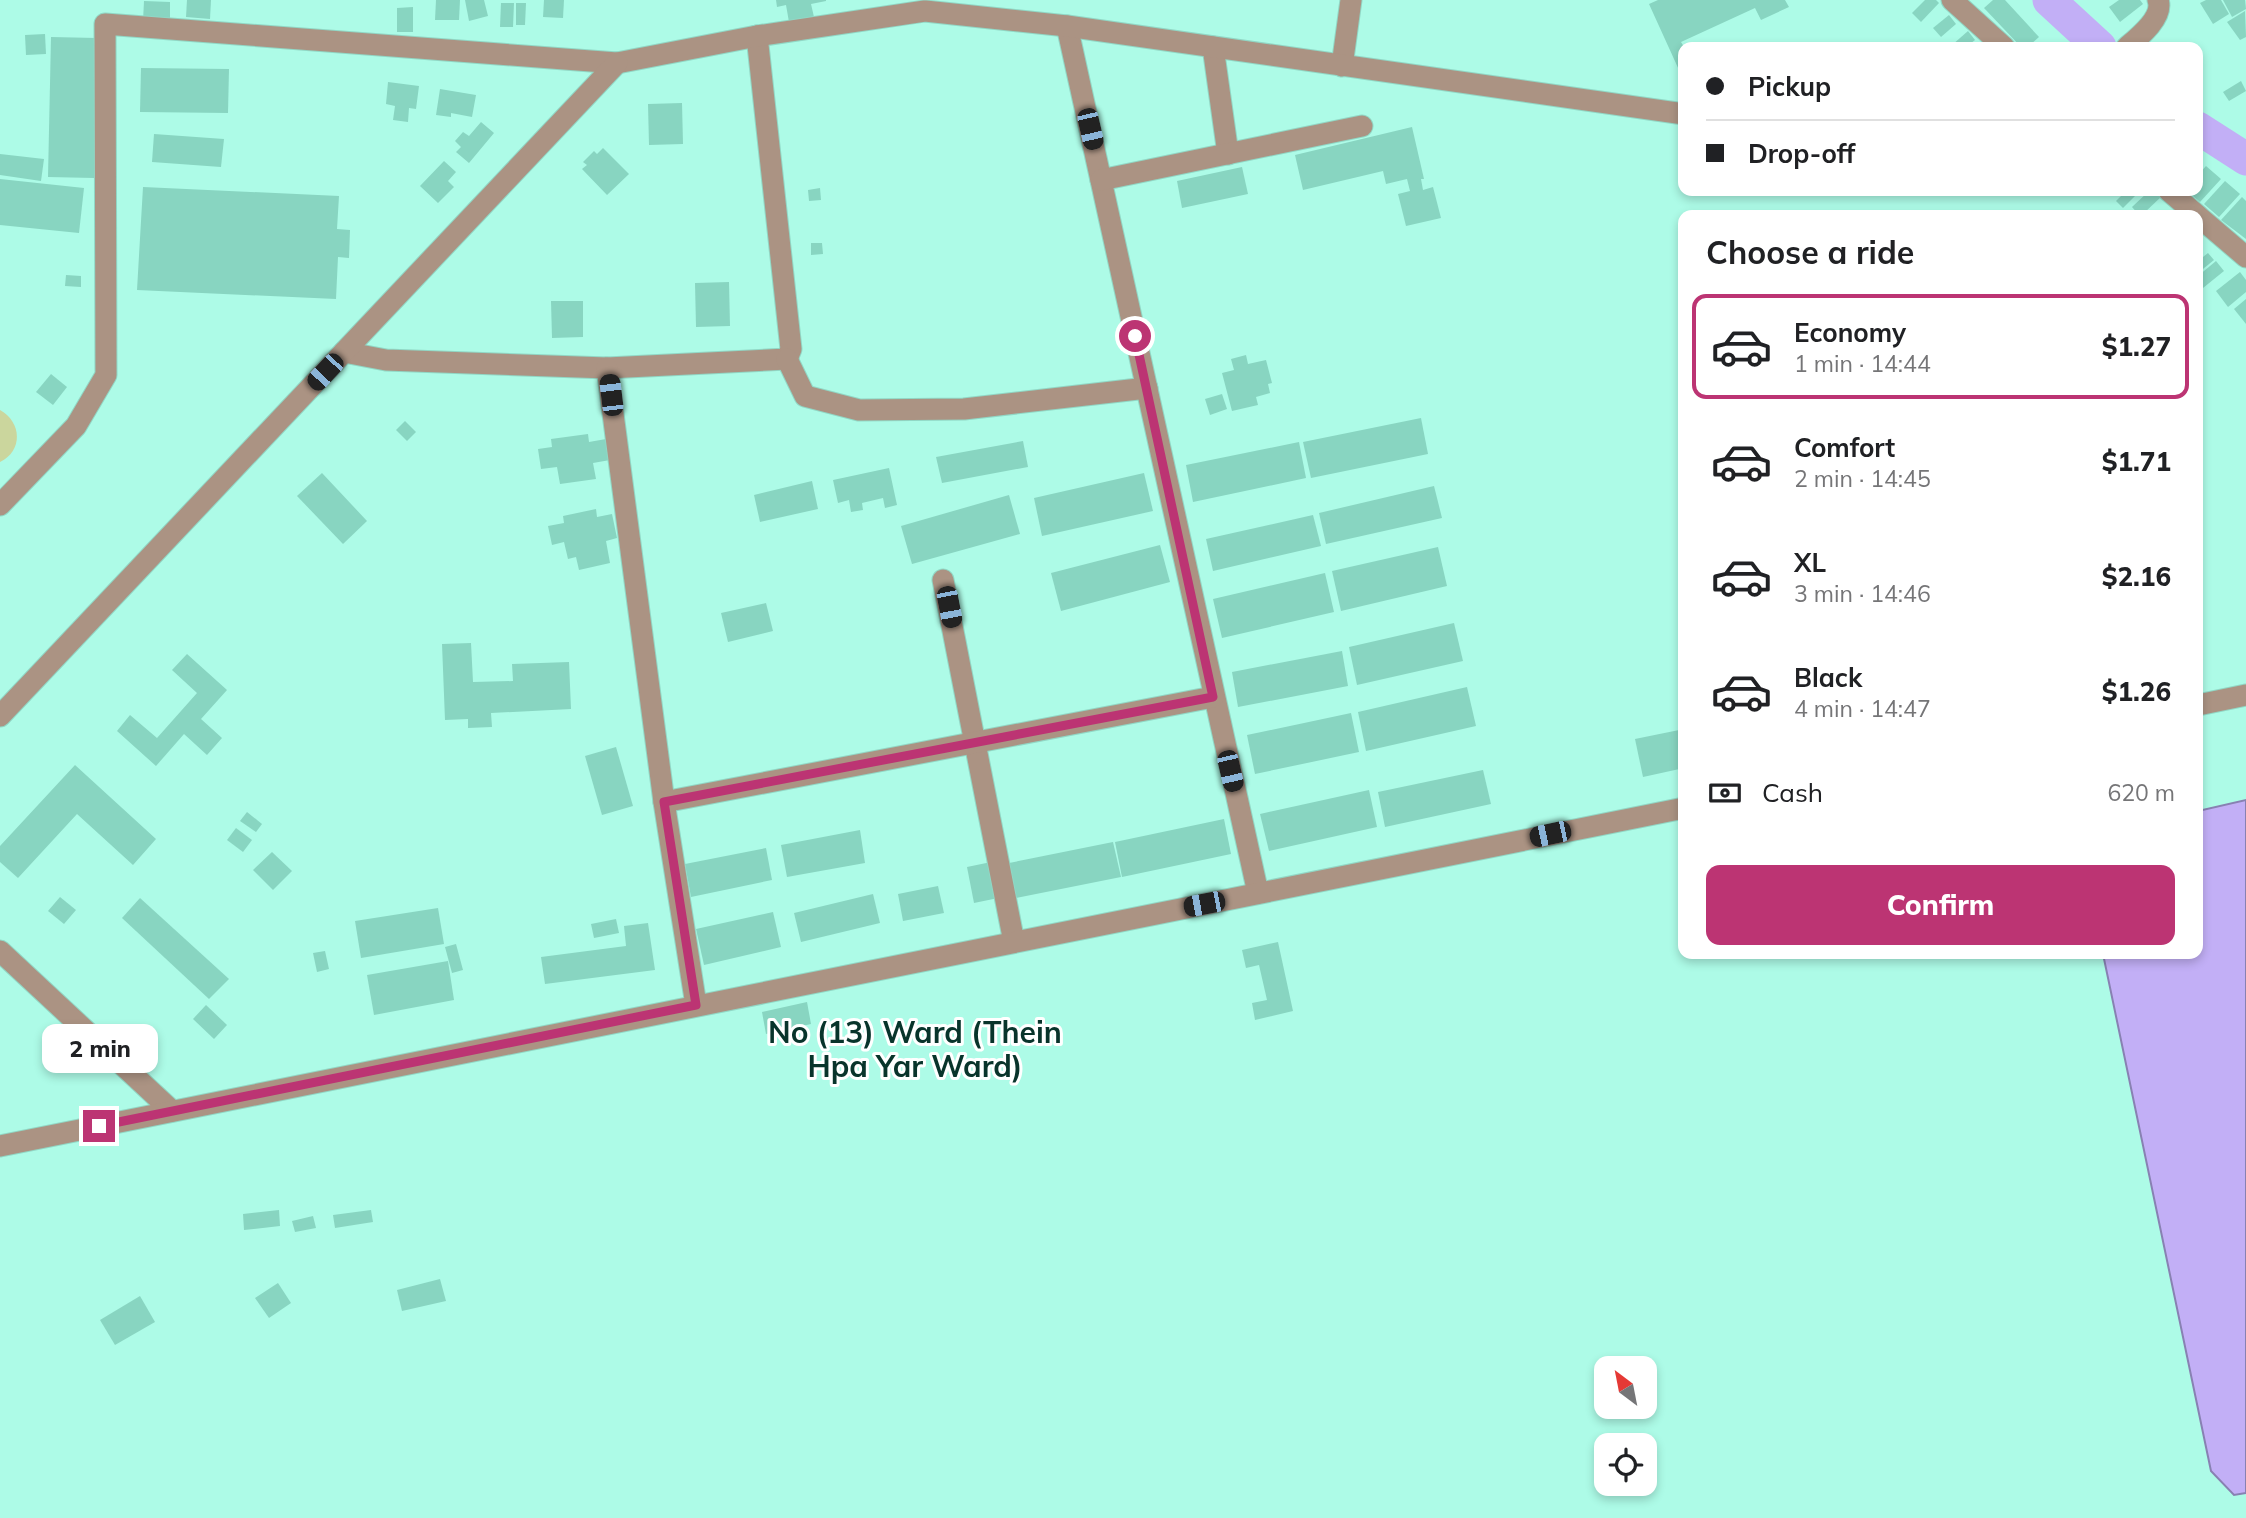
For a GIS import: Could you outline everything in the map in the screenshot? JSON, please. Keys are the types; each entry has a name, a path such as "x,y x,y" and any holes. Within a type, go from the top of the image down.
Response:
{"street":[{"path":"1342,66 1351,0"},
{"path":"1952,0 1998,42"},
{"path":"2133,42 2156,16 2160,6 2158,0"},
{"path":"0,505 75,426 106,375 105,23 617,63 757,36 925,11 1067,26 1678,113"},
{"path":"1067,26 1258,893"},
{"path":"757,36 791,349 787,359 805,397 859,410 964,409 1147,387"},
{"path":"1213,47 1228,154"},
{"path":"0,716 617,63"},
{"path":"1101,180 1362,126"},
{"path":"2175,196 2191,210"},
{"path":"2203,220 2246,257"},
{"path":"344,352 386,359 607,368 787,359"},
{"path":"607,368 664,802 696,1005"},
{"path":"943,580 1014,942"},
{"path":"2203,704 2246,695"},
{"path":"664,802 1213,697"},
{"path":"0,1146 1678,809"},
{"path":"0,951 172,1111"}],"green space":[{"path":"0,410 13,422 17,436 13,451 0,462"}],"shaded area":[{"path":"2246,800 2246,1493 2234,1495 2211,1471 2104,959 2203,959 2203,810"}],"building":[{"path":"187,0 211,0 210,19 186,17"},
{"path":"436,0 460,0 459,20 435,20"},
{"path":"465,0 484,0 488,16 469,21"},
{"path":"544,0 564,0 563,18 543,17"},
{"path":"776,0 826,1 811,4 814,17 789,22 786,5 777,7"},
{"path":"1658,0 1785,0 1789,7 1761,20 1755,8 1678,42 1678,68 1649,4"},
{"path":"1925,0 1936,0 1939,3 1921,22 1912,13"},
{"path":"1993,0 2005,0 2039,37 2034,42 2016,42 1984,8"},
{"path":"2119,0 2140,0 2143,4 2120,22 2109,7"},
{"path":"2206,0 2221,0 2229,14 2213,24 2200,3"},
{"path":"2223,0 2245,0 2246,9 2232,17"},
{"path":"144,1 170,2 170,22 143,21"},
{"path":"501,3 514,3 513,27 500,27"},
{"path":"516,3 526,3 525,25 516,25"},
{"path":"413,7 413,32 397,32 397,8"},
{"path":"2245,11 2246,37 2240,40 2227,22"},
{"path":"1949,15 1956,24 1941,37 1933,28"},
{"path":"1968,31 1975,40 1972,42 1955,42"},
{"path":"45,34 46,54 26,55 25,35"},
{"path":"51,37 97,38 94,178 48,177"},
{"path":"141,68 229,69 228,113 140,112"},
{"path":"2241,81 2246,91 2229,101 2223,92"},
{"path":"388,82 419,86 416,109 409,108 408,122 393,120 395,106 386,104"},
{"path":"440,89 476,95 472,117 451,113 451,117 436,115"},
{"path":"682,103 683,144 649,145 648,104"},
{"path":"481,122 494,133 469,163 456,152 461,147 455,141 463,132 469,136"},
{"path":"1412,127 1424,179 1421,179 1423,190 1433,187 1441,218 1406,226 1398,194 1410,191 1407,179 1386,184 1383,171 1303,190 1295,155"},
{"path":"154,134 224,139 221,167 152,162"},
{"path":"603,148 629,174 607,195 582,169 587,165 583,162 594,151 597,154"},
{"path":"0,154 44,159 41,181 0,175"},
{"path":"444,161 456,172 448,181 454,187 438,203 420,186"},
{"path":"2206,166 2221,179 2200,202 2193,196 2203,196 2203,169"},
{"path":"1242,167 1248,194 1182,208 1177,181"},
{"path":"0,179 84,188 79,233 0,225"},
{"path":"2225,181 2240,194 2219,217 2204,204"},
{"path":"143,187 339,196 337,229 350,230 349,258 338,257 336,299 137,290"},
{"path":"820,188 821,200 809,201 808,190"},
{"path":"2121,196 2135,196 2123,208 2116,201"},
{"path":"2144,196 2162,196 2147,210 2135,210 2132,207"},
{"path":"2242,197 2246,201 2246,239 2221,220"},
{"path":"811,243 822,243 823,254 811,255"},
{"path":"2208,253 2214,260 2203,269 2203,257"},
{"path":"2216,261 2224,271 2203,288 2203,272"},
{"path":"2240,272 2246,280 2246,292 2228,307 2216,291"},
{"path":"66,275 81,276 81,287 65,286"},
{"path":"729,282 730,326 696,327 695,283"},
{"path":"2246,299 2246,324 2234,309"},
{"path":"551,301 583,301 583,337 552,338"},
{"path":"1246,355 1248,364 1266,360 1272,383 1268,384 1270,393 1256,397 1258,405 1232,411 1222,373 1234,370 1231,359"},
{"path":"51,374 67,387 53,405 36,392"},
{"path":"1222,394 1227,409 1210,415 1205,399"},
{"path":"1421,418 1428,454 1311,478 1303,442"},
{"path":"405,421 416,432 407,441 396,430"},
{"path":"588,434 589,442 606,439 610,460 593,463 596,479 560,484 557,467 541,469 538,449 552,447 551,439"},
{"path":"1023,441 1028,467 942,483 936,457"},
{"path":"1299,442 1306,478 1193,502 1186,465"},
{"path":"889,468 897,505 885,508 883,498 862,503 863,510 851,512 849,500 838,503 833,480"},
{"path":"322,473 367,521 343,544 297,496"},
{"path":"1144,473 1153,511 1042,536 1034,498"},
{"path":"812,481 818,509 760,522 754,495"},
{"path":"1434,486 1442,518 1326,544 1319,513"},
{"path":"1009,495 1020,534 912,564 901,526"},
{"path":"596,509 597,517 612,514 617,538 606,541 610,563 579,570 576,557 568,559 564,542 552,545 548,526 564,523 563,516"},
{"path":"1313,515 1321,546 1213,571 1206,539"},
{"path":"1160,545 1170,582 1061,611 1051,573"},
{"path":"1438,547 1447,586 1341,611 1332,571"},
{"path":"1325,573 1334,612 1222,638 1213,599"},
{"path":"766,603 773,631 728,642 721,613"},
{"path":"1454,623 1463,661 1357,685 1349,647"},
{"path":"471,643 473,682 513,681 512,664 569,662 571,709 491,713 492,727 468,728 468,719 445,720 442,644"},
{"path":"1342,651 1348,686 1238,707 1232,672"},
{"path":"187,654 227,690 201,719 222,738 207,755 184,734 156,766 117,731 130,715 157,738 197,693 172,670"},
{"path":"1467,687 1476,726 1366,751 1358,712"},
{"path":"1351,713 1359,752 1255,774 1247,735"},
{"path":"1678,730 1678,769 1643,777 1635,739"},
{"path":"616,747 633,806 602,815 585,756"},
{"path":"75,765 156,839 133,865 77,814 18,878 0,862 0,846"},
{"path":"1483,770 1491,804 1385,827 1378,792"},
{"path":"1369,790 1377,827 1269,851 1260,814"},
{"path":"247,812 262,824 256,832 240,821"},
{"path":"1224,819 1231,854 1122,877 1115,842"},
{"path":"236,828 252,840 243,852 227,840"},
{"path":"860,830 865,863 787,877 781,845"},
{"path":"1113,842 1121,877 1011,899 1004,864"},
{"path":"766,848 772,880 691,897 685,864"},
{"path":"272,852 292,871 273,890 253,870"},
{"path":"996,861 1003,897 974,903 967,867"},
{"path":"938,886 944,913 903,921 898,894"},
{"path":"873,894 880,923 801,942 794,913"},
{"path":"60,897 76,910 64,924 48,911"},
{"path":"140,898 229,979 209,999 122,918"},
{"path":"438,908 444,944 361,958 355,921"},
{"path":"773,912 781,947 704,965 696,929"},
{"path":"616,919 619,933 594,938 591,924"},
{"path":"648,923 655,970 545,984 541,957 626,946 624,926"},
{"path":"1278,942 1293,1011 1255,1020 1252,1003 1267,1000 1259,965 1246,968 1242,950"},
{"path":"456,944 463,970 452,973 445,947"},
{"path":"325,951 329,969 317,972 313,953"},
{"path":"448,961 454,1000 374,1015 367,975"},
{"path":"807,1002 811,1024 766,1034 762,1012"},
{"path":"206,1005 227,1025 214,1039 193,1019"},
{"path":"279,1210 280,1226 244,1230 243,1214"},
{"path":"371,1210 373,1222 335,1228 333,1215"},
{"path":"313,1216 316,1228 295,1232 292,1221"},
{"path":"440,1279 446,1301 402,1311 397,1290"},
{"path":"278,1283 291,1303 269,1318 255,1298"},
{"path":"140,1296 155,1322 115,1345 100,1320"}],"waterway":[{"path":"2049,0 2095,42"},
{"path":"2203,131 2246,159"}],"district":[{"name":"No (13) Ward (Thein Hpa Yar Ward)","path":"915,1050"}],"route":[{"path":"99,1126 696,1005 664,802 1213,697 1135,336"}]}
